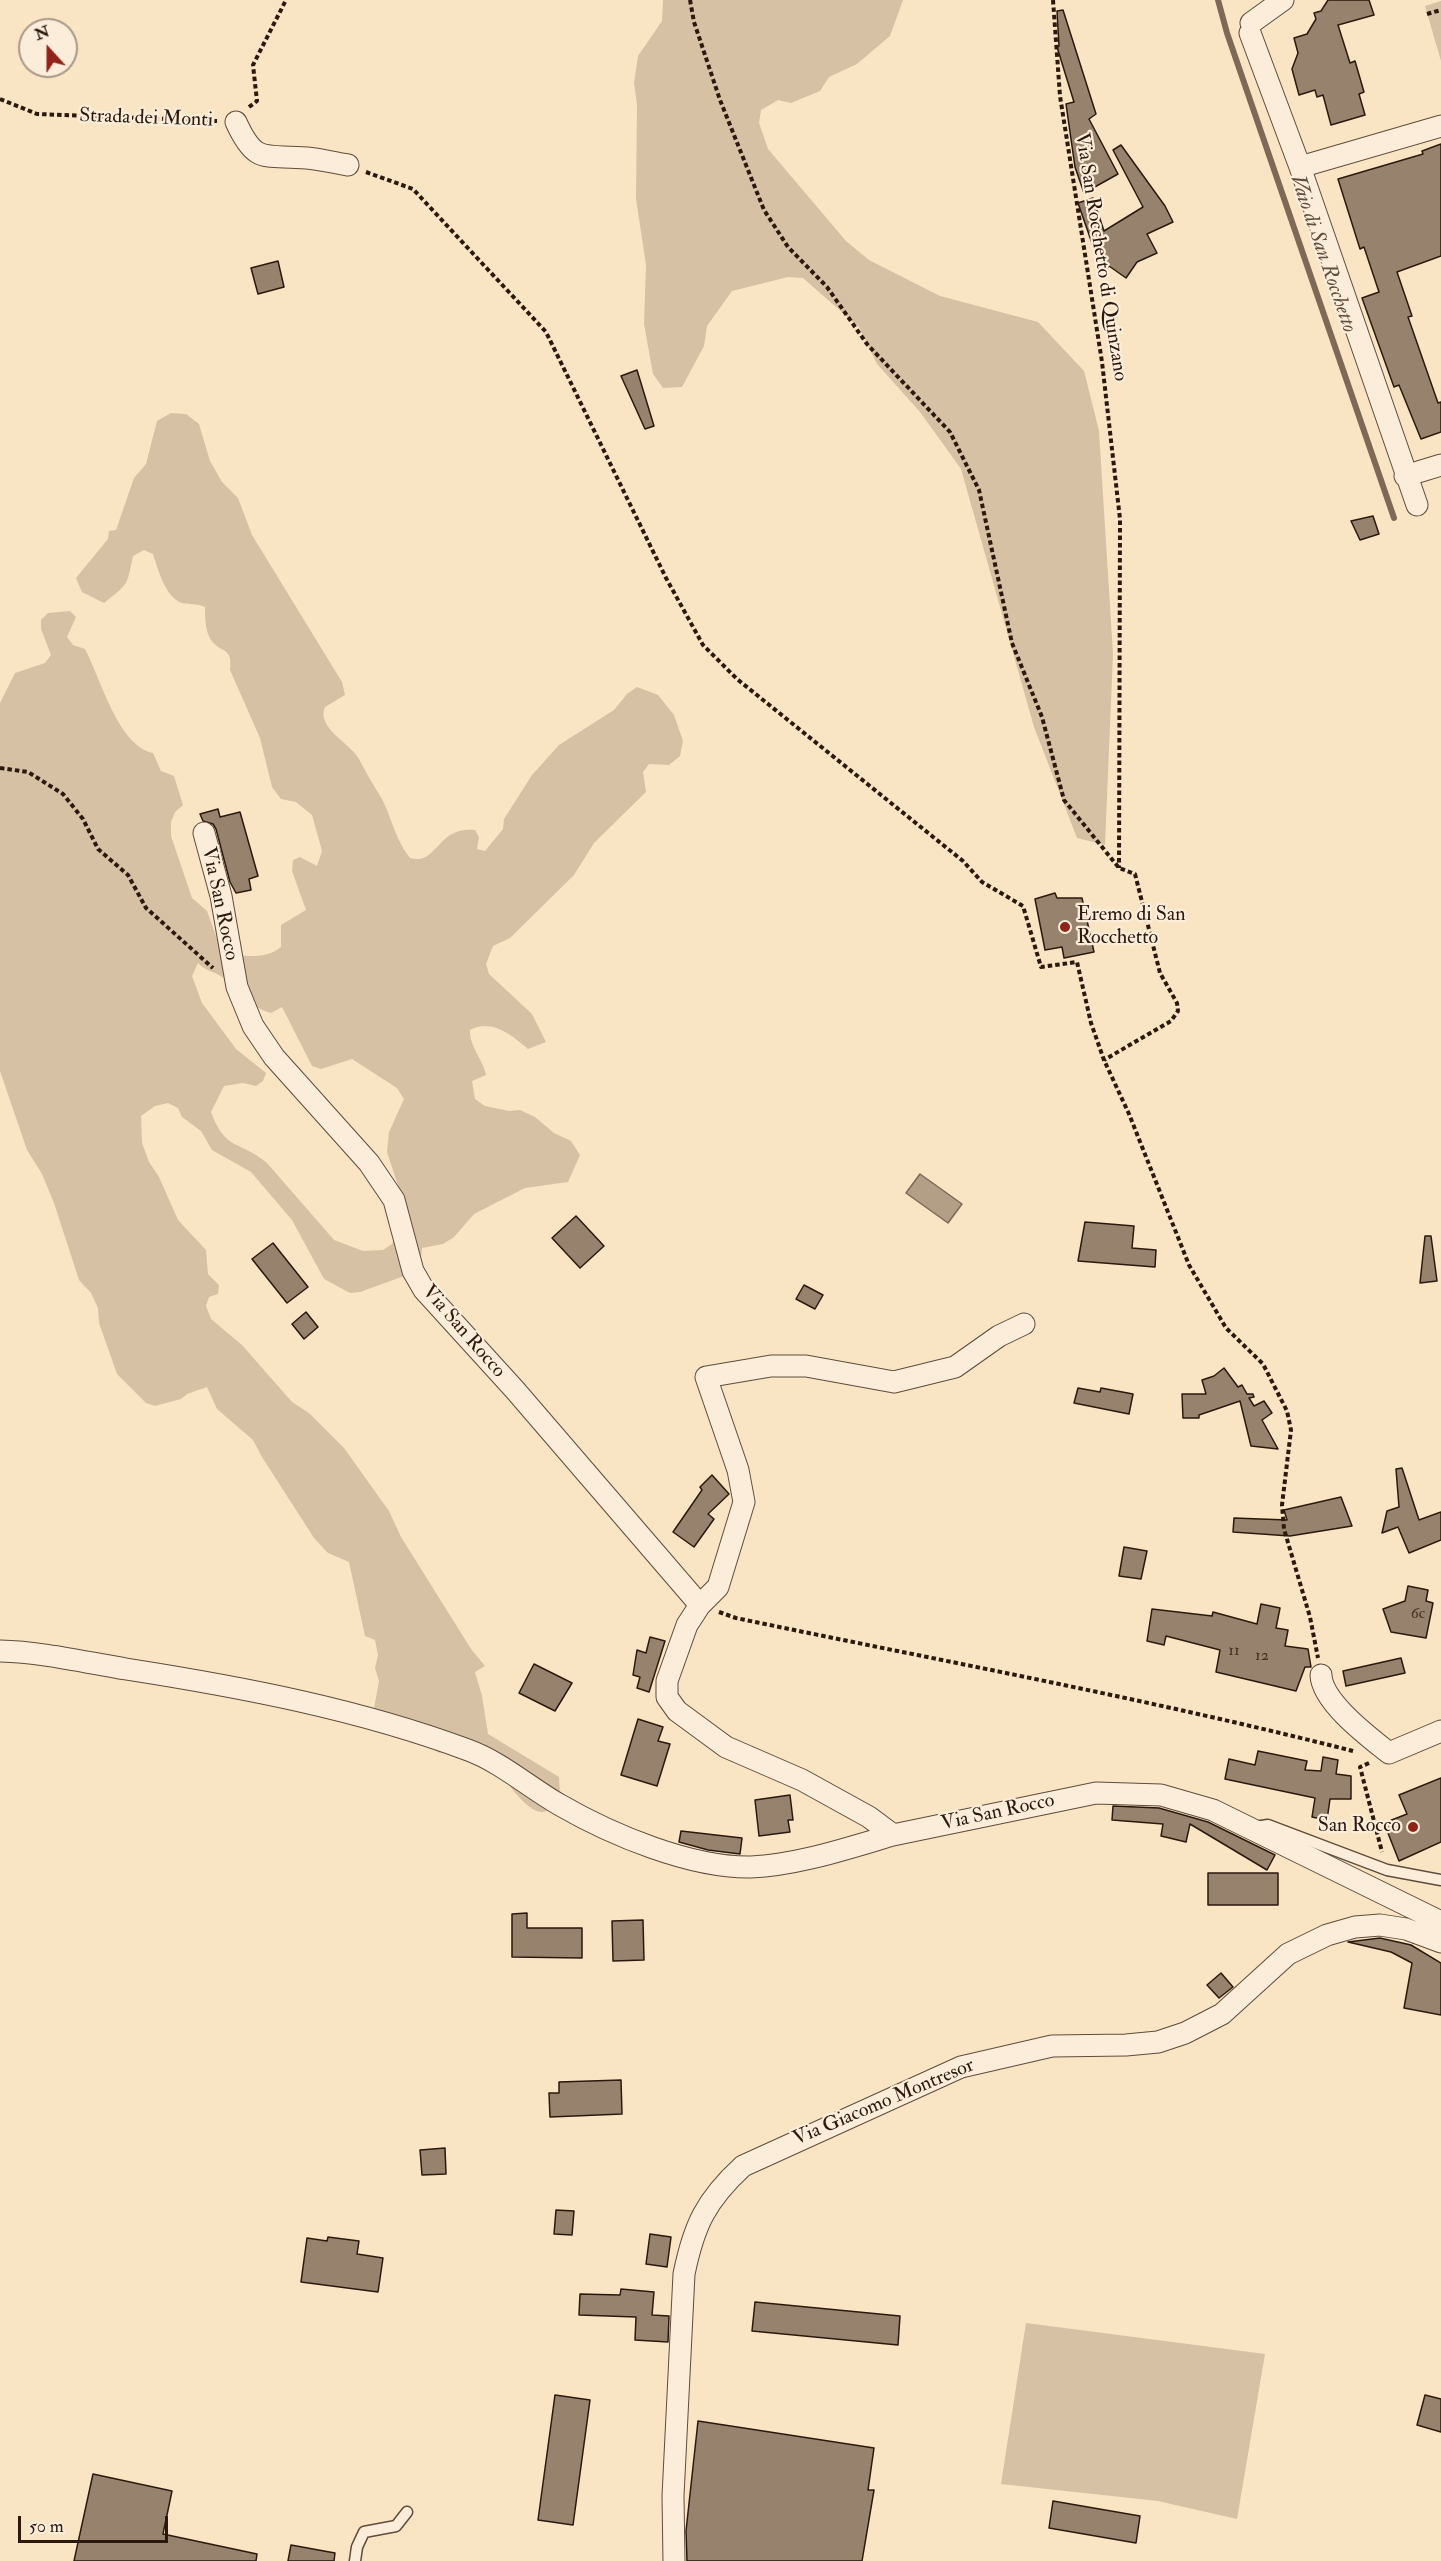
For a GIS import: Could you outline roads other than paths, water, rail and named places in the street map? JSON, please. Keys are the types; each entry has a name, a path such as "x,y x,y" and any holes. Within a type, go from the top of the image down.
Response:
{"street":[{"path":"1283,0 1250,28 1417,505"},
{"name":"Strada dei Monti","path":"236,122 246,144 264,157 307,158 348,165"},
{"path":"1300,167 1441,126"},
{"path":"1406,476 1441,465"},
{"name":"Via San Rocco","path":"204,833 221,896 237,987 253,1026 274,1057 369,1162 394,1200 413,1270 424,1290 515,1390 700,1605"},
{"path":"893,1835 869,1817 802,1780 726,1747 677,1711 667,1697 667,1681 687,1625 700,1605 718,1587 744,1502 738,1470 706,1377 771,1366 806,1366 894,1382 955,1367 999,1336 1024,1324"},
{"name":"Via San Rocco","path":"0,1651 212,1682 315,1705 418,1732 476,1753 561,1806 623,1838 691,1859 750,1867 797,1859 893,1835 1096,1792 1161,1795 1213,1810 1441,1922"},
{"path":"1321,1676 1322,1686 1352,1721 1389,1754 1441,1731"},
{"name":"Via Giacomo Montresor","path":"674,2561 673,2496 684,2274 691,2240 703,2212 718,2190 743,2166 961,2067 1052,2046 1158,2042 1185,2033 1222,2014 1288,1954 1327,1935 1355,1927 1380,1925 1406,1929 1441,1942"}],"lane":[{"path":"1248,1828 1268,1825 1387,1870 1441,1880"},
{"path":"355,2561 357,2547 364,2532 396,2526 407,2512"}],"waterway":[{"name":"Vaio di San Rocchetto","path":"1218,0 1227,33 1394,518"}],"place":[{"name":"Eremo di San Rocchetto","path":"1065,927"},
{"name":"San Rocco","path":"1413,1827"}]}
